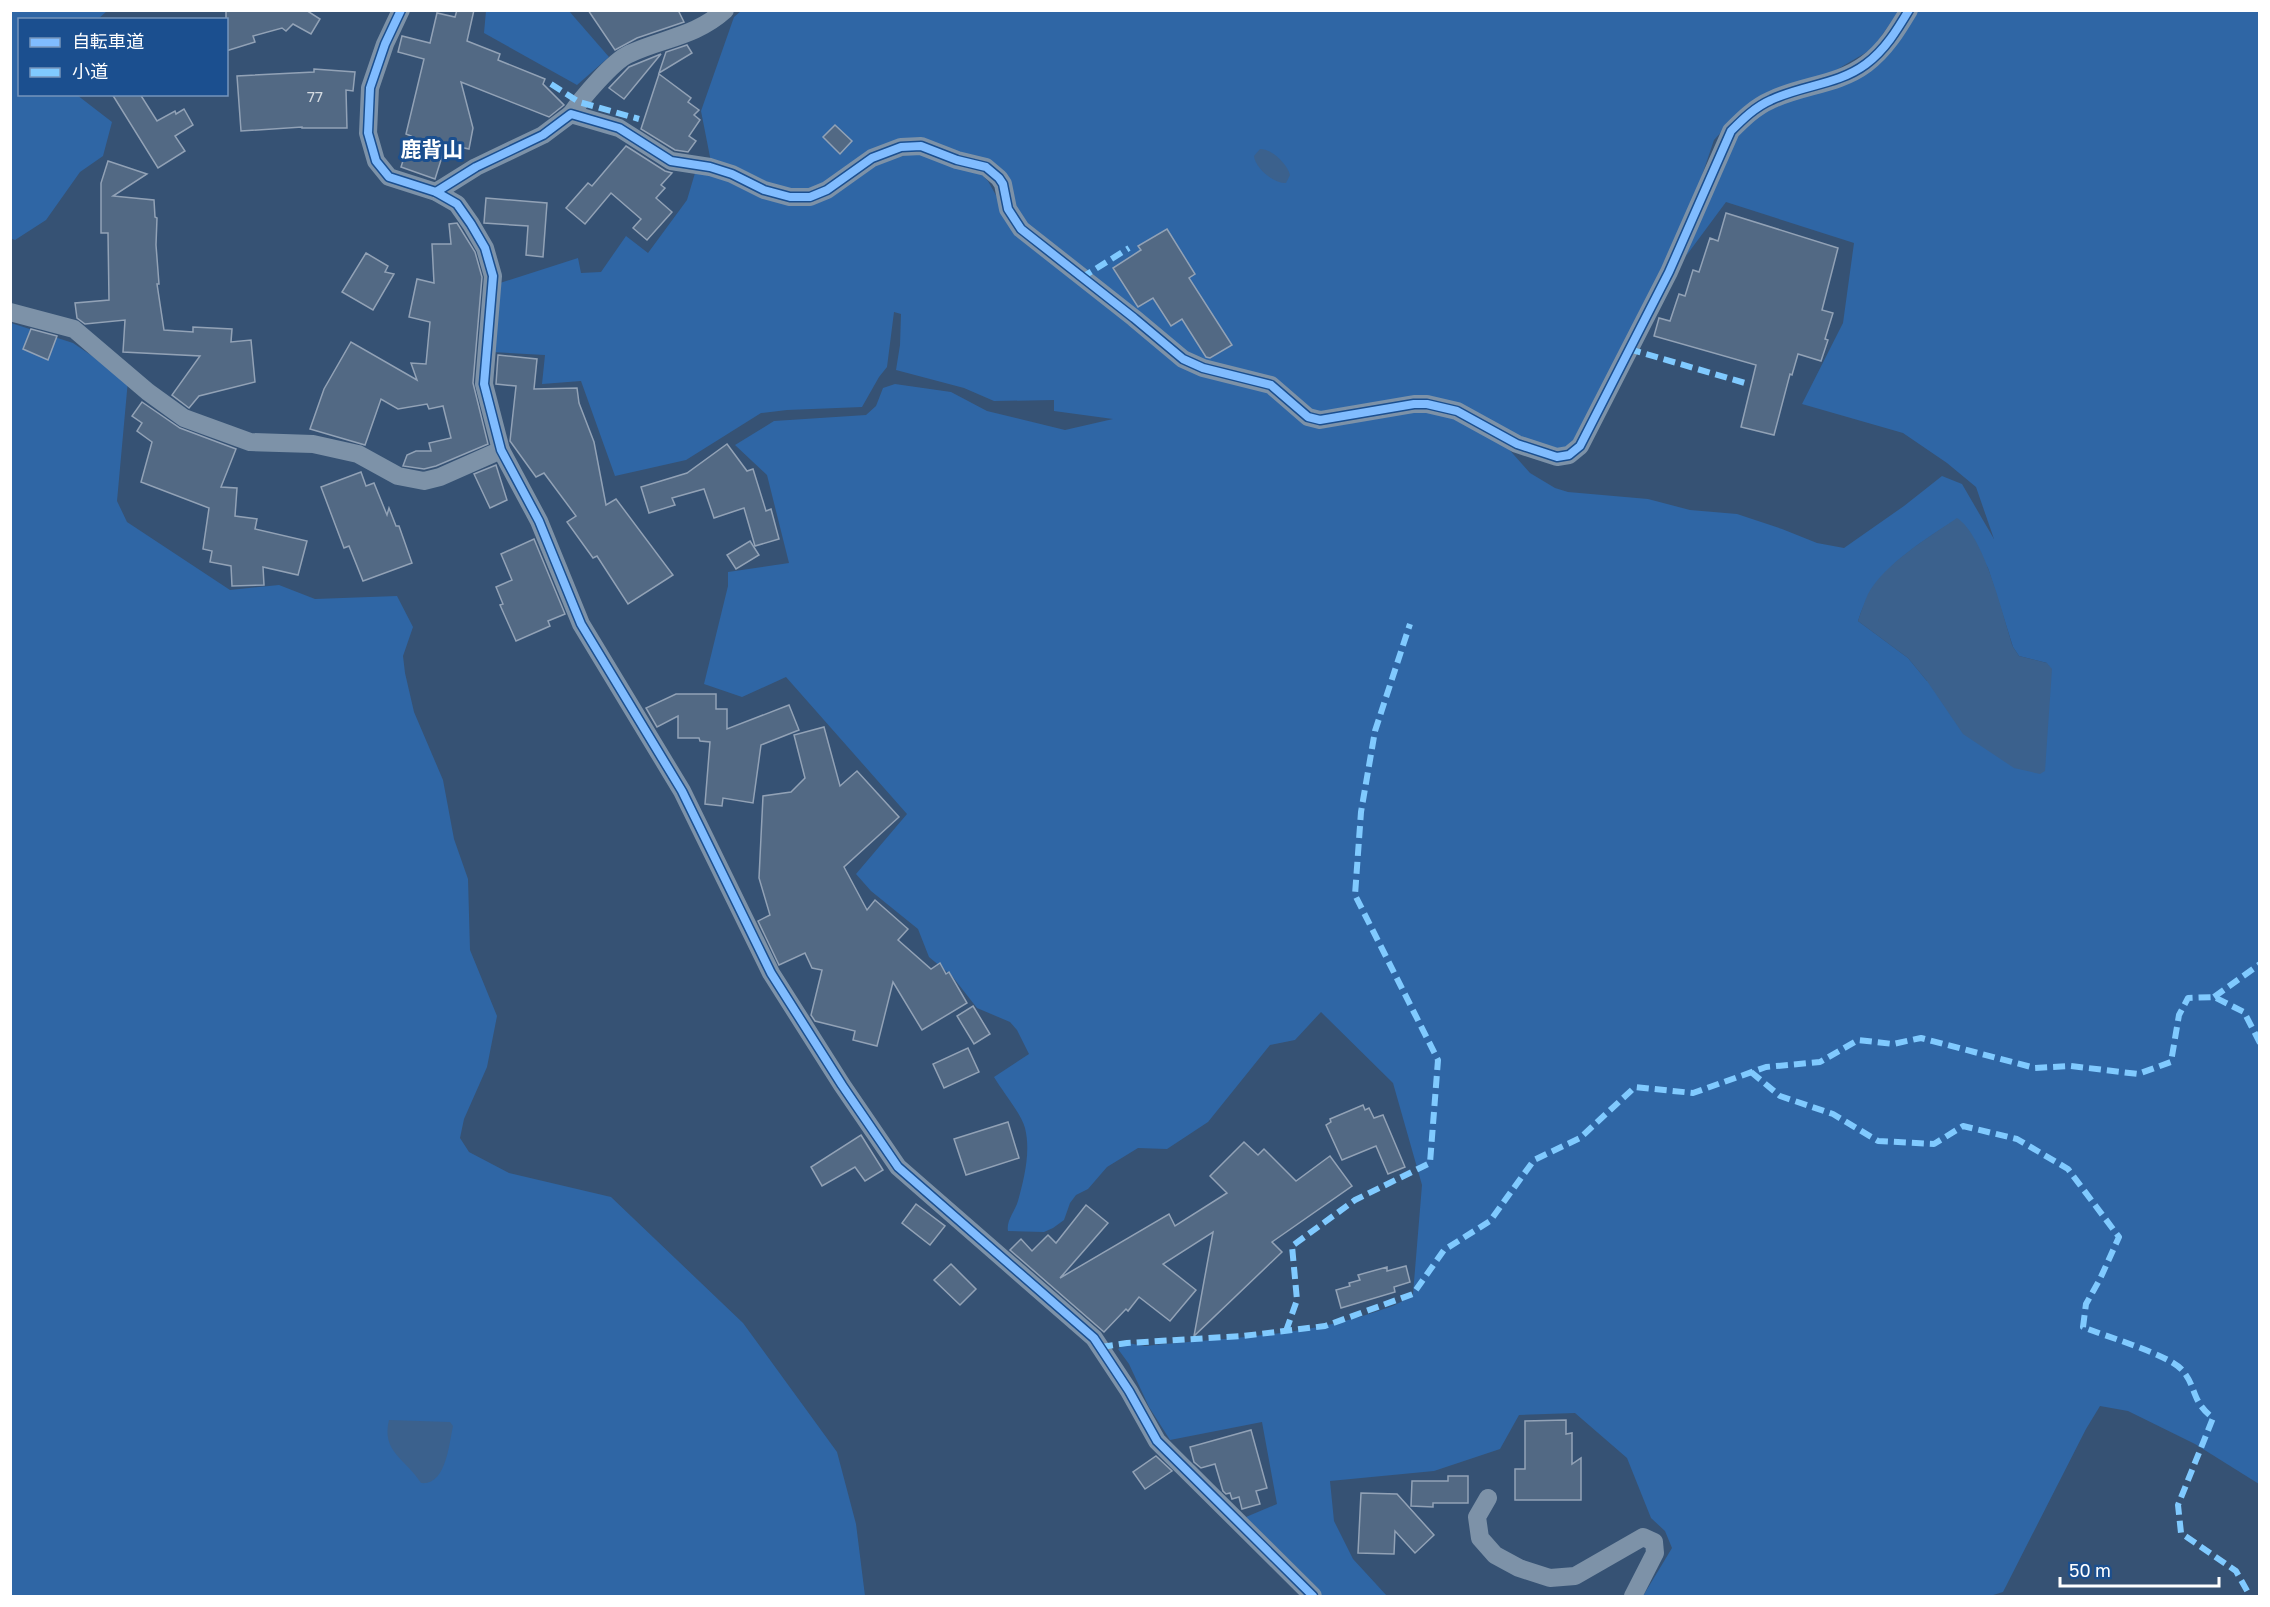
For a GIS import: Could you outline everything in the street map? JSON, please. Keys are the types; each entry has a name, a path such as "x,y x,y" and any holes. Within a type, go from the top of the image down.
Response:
{"street":[{"path":"400,10 370,88 368,133 376,161 389,177 436,192 457,204 484,248 493,276 484,384 501,450 539,521 581,624 682,791 771,973 842,1085 898,1167 1094,1338 1129,1391 1157,1441 1313,1596"},
{"path":"436,192 476,167 543,135 572,114 583,96 626,55 689,34 711,23 725,10"},
{"path":"572,114 619,128 671,161 710,167 732,174 764,190 790,197 810,197 827,190 872,158 901,147 921,146 957,160 986,167 994,171 1003,184 1008,209 1021,229 1183,359 1203,368 1271,385 1308,417 1320,420 1414,404 1427,404 1456,411 1517,444 1563,457 1575,452 1580,446 1604,402 1669,272 1731,131 1748,114 1771,99 1834,80 1865,65 1890,39 1909,10"},
{"path":"10,312 74,329 148,392 184,418 250,442 313,444 358,454 398,476 424,481 440,477 501,450"},
{"path":"1488,1498 1477,1517 1480,1538 1495,1555 1519,1568 1550,1578 1575,1576 1643,1537 1654,1542 1655,1553 1633,1596"}],"shaded area":[{"path":"11,10 107,11 99,18 18,18 18,96 78,96 112,122 103,156 80,172 46,220 15,240 10,238"},
{"path":"486,11 569,11 609,57 577,85 484,33"},
{"path":"741,11 1899,11 1872,49 1831,73 1744,107 1714,140 1689,214 1577,439 1565,451 1518,439 1471,412 1321,415 1184,353 1022,224 1001,173 922,141 811,191 778,189 711,162 701,111 734,17"},
{"path":"1916,11 2259,11 2259,1484 2195,1444 2128,1411 2100,1406 2003,1592 1990,1596 1643,1596 1672,1548 1665,1531 1651,1518 1627,1458 1575,1413 1519,1415 1500,1449 1434,1471 1330,1481 1334,1521 1353,1559 1387,1596 1322,1596 1317,1588 1246,1517 1277,1504 1262,1422 1170,1440 1149,1407 1129,1364 1118,1349 1127,1343 1146,1346 1260,1336 1317,1327 1383,1309 1413,1294 1422,1185 1393,1083 1321,1012 1295,1040 1270,1045 1208,1122 1167,1149 1138,1148 1107,1167 1088,1189 1076,1195 1070,1203 1064,1220 1053,1228 1044,1232 1008,1231 1008,1224 1018,1201 1024,1175 1027,1137 1020,1116 994,1077 1029,1054 1017,1030 1010,1022 977,1008 952,976 929,957 918,929 871,891 856,874 907,814 786,677 742,697 704,684 728,586 728,572 789,563 767,475 735,445 774,421 866,415 876,406 883,388 895,384 951,392 987,411 1065,430 1113,419 1054,411 1054,400 994,401 964,388 896,370 901,314 894,312 887,367 862,407 761,413 686,460 615,476 581,381 542,384 545,355 492,352 500,283 578,258 581,273 601,272 626,236 648,253 687,200 695,173 708,173 789,203 870,164 920,152 982,175 988,181 1007,215 1132,324 1269,392 1306,423 1412,410 1440,412 1506,446 1530,473 1555,488 1568,492 1648,499 1690,510 1737,514 1817,543 1844,548 1942,476 1962,484 1994,539 1976,487 1947,463 1903,433 1802,404 1843,323 1854,243 1726,202 1686,256 1713,182 1734,135 1774,104 1853,78","holes":["1957,519 1988,568 2013,647 2019,656 2047,663 1927,681 1908,658 1858,621 1865,603 1885,573 1911,550"]},
{"path":"1260,149 1274,154 1286,166 1290,175 1286,183 1276,181 1261,170 1254,156"},
{"path":"11,323 73,343 128,380 117,501 127,522 230,590 279,585 315,599 397,596 413,627 403,656 414,712 443,780 454,839 468,879 470,950 497,1016 487,1067 464,1119 460,1138 469,1152 509,1173 611,1197 743,1323 837,1452 856,1524 865,1596 11,1596"},
{"path":"1957,518 1967,527 1984,558 2013,647 2019,656 2047,663 2052,669 2045,771 2040,774 2014,768 1963,734 1927,681 1908,658 1858,621 1868,594 1885,572 1921,542"},
{"path":"389,1420 450,1422 453,1426 448,1453 436,1478 421,1483 396,1454 387,1431"}],"building":[{"path":"226,10 306,10 320,19 311,34 293,24 286,31 282,28 253,36 255,42 228,50 228,18 226,18"},
{"path":"457,10 474,10 467,41 500,54 498,60 545,79 543,84 564,105 549,117 461,82 473,128 469,149 446,144 435,179 401,167 411,136 406,134 424,59 398,52 402,36 430,43 437,13 455,17"},
{"path":"588,10 678,10 684,22 637,38 615,50"},
{"path":"687,45 692,53 659,73 666,52"},
{"path":"661,54 624,99 609,88 629,67"},
{"path":"314,69 355,72 353,91 346,90 347,128 302,127 241,131 237,76 314,72"},
{"path":"659,74 691,98 688,102 699,110 694,115 700,120 689,136 696,141 688,152 675,150 641,129"},
{"path":"113,96 141,96 157,121 175,111 176,114 184,109 193,125 175,136 185,151 158,168"},
{"path":"835,125 852,141 840,154 823,137"},
{"path":"626,146 665,171 672,173 661,185 665,188 656,198 672,212 647,240 633,228 641,219 611,193 585,224 566,208 588,183 592,186"},
{"path":"108,161 147,174 113,196 154,200 155,217 157,218 156,245 159,284 157,284 164,330 193,332 193,327 232,329 231,342 251,340 255,382 199,396 189,408 172,395 200,356 123,352 125,320 85,324 77,318 75,303 109,300 108,233 101,233 101,183"},
{"path":"486,198 547,203 543,257 526,255 528,226 484,223"},
{"path":"1726,213 1838,248 1822,310 1833,313 1821,361 1798,354 1792,375 1790,374 1774,435 1741,427 1756,365 1654,336 1659,318 1670,321 1679,294 1685,296 1693,270 1699,272 1710,238 1718,241"},
{"path":"457,223 475,252 482,277 473,383 488,444 436,466 424,469 403,466 407,455 416,451 431,451 429,443 451,438 443,406 429,409 427,404 398,409 381,399 365,445 310,429 324,389 351,342 417,380 411,363 426,364 430,322 409,317 417,279 434,283 432,244 451,244 449,224"},
{"path":"1167,229 1195,274 1189,278 1232,345 1210,358 1206,357 1182,319 1171,326 1153,298 1138,307 1113,268 1141,250 1138,246"},
{"path":"366,253 388,266 385,272 394,274 373,310 342,292"},
{"path":"31,329 57,336 48,360 23,349"},
{"path":"498,355 537,359 534,389 577,388 579,403 594,442 606,505 616,499 673,575 628,604 597,556 593,558 567,522 576,516 544,473 536,477 510,441 516,386 496,384"},
{"path":"142,402 180,428 236,449 221,487 237,488 235,516 257,519 255,529 307,541 298,575 263,567 264,585 232,586 231,566 210,562 212,551 203,549 209,508 141,482 152,442 137,431 142,423 132,416"},
{"path":"727,444 747,471 753,469 766,511 771,509 779,539 755,546 744,508 714,518 704,489 672,498 675,505 649,513 641,487 687,473"},
{"path":"496,465 507,500 490,508 474,474"},
{"path":"361,472 366,486 374,483 387,515 389,508 396,526 399,526 412,563 363,581 349,546 344,548 321,487"},
{"path":"534,539 565,614 548,621 550,626 516,641 500,605 503,604 496,587 512,580 501,554"},
{"path":"750,541 759,555 736,569 727,555"},
{"path":"676,694 716,694 716,709 727,709 727,729 789,705 799,730 761,745 753,803 723,798 722,806 705,804 710,742 700,741 699,738 678,738 678,716 657,727 646,708"},
{"path":"824,727 840,786 857,771 899,817 844,867 867,910 875,900 908,929 898,940 931,969 940,963 946,974 949,972 967,1003 922,1030 893,982 877,1046 853,1040 855,1031 815,1021 811,1015 822,970 812,968 805,953 779,965 758,921 770,915 759,878 763,796 791,792 805,778 794,735"},
{"path":"973,1006 990,1034 974,1044 957,1016"},
{"path":"968,1048 979,1072 944,1088 933,1064"},
{"path":"1363,1105 1365,1110 1369,1108 1374,1118 1383,1115 1405,1167 1388,1174 1376,1146 1342,1160 1326,1125 1331,1122 1330,1119"},
{"path":"1008,1122 1019,1158 966,1175 954,1139"},
{"path":"861,1135 883,1170 865,1181 855,1167 822,1186 811,1167"},
{"path":"1244,1142 1258,1155 1264,1149 1296,1181 1330,1156 1352,1186 1272,1242 1282,1252 1194,1336 1213,1232 1163,1264 1196,1290 1170,1321 1139,1297 1128,1311 1126,1309 1104,1332 1010,1250 1021,1239 1032,1251 1048,1235 1056,1243 1086,1205 1108,1223 1060,1278 1169,1214 1175,1226 1227,1193 1210,1176"},
{"path":"916,1204 945,1226 930,1245 902,1223"},
{"path":"951,1264 976,1289 960,1305 934,1280"},
{"path":"1406,1266 1410,1282 1394,1287 1395,1292 1341,1308 1336,1290 1360,1280 1358,1275 1387,1267 1387,1271"},
{"path":"1566,1420 1566,1434 1572,1433 1572,1464 1581,1458 1581,1500 1515,1500 1515,1469 1525,1469 1525,1421"},
{"path":"1251,1430 1267,1488 1256,1491 1260,1504 1242,1509 1239,1497 1232,1499 1230,1493 1226,1494 1223,1491 1215,1464 1201,1468 1194,1462 1190,1447"},
{"path":"1156,1456 1172,1471 1145,1489 1133,1472"},
{"path":"1448,1476 1468,1476 1468,1503 1433,1503 1433,1507 1411,1506 1412,1481 1448,1481"},
{"path":"1361,1493 1397,1494 1434,1535 1415,1553 1395,1531 1394,1554 1358,1553"}],"marked path":[{"path":"551,84 579,102 639,119"},
{"path":"1081,278 1129,248"},
{"path":"1629,349 1745,383"},
{"path":"1286,1331 1297,1300 1292,1246 1355,1200 1430,1163 1438,1060 1355,895 1361,812 1375,731 1410,624"},
{"path":"2214,997 2260,964"},
{"path":"1101,1347 1127,1343 1243,1336 1325,1326 1413,1294 1444,1250 1490,1221 1534,1160 1580,1138 1635,1087 1693,1093 1766,1067 1820,1062 1858,1040 1893,1044 1921,1038 2035,1068 2071,1066 2138,1074 2171,1062 2179,1015 2188,998 2214,997 2244,1012 2260,1043"},
{"path":"1751,1072 1780,1096 1833,1114 1878,1141 1934,1144 1963,1126 2017,1139 2068,1169 2119,1237 2086,1304 2083,1327 2152,1352 2176,1365 2187,1377 2201,1406 2213,1418 2178,1505 2181,1533 2236,1571 2250,1596"}],"cycle path":[{"path":"401,10 385,44 370,88 368,133 376,161 389,177 436,192 457,204 485,248 493,276 484,384 501,450 539,521 581,624 682,791 771,973 842,1085 898,1167 1094,1338 1129,1391 1157,1441 1313,1596"},
{"path":"436,192 476,167 543,135 571,114 619,128 671,161 710,167 732,174 764,190 790,197 810,197 827,190 872,158 901,147 921,146 957,160 986,167 1003,184 1008,209 1021,229 1183,359 1203,368 1271,385 1308,417 1320,420 1414,404 1427,404 1457,411 1517,444 1557,457 1569,455 1580,446 1669,272 1731,131 1765,103 1783,95 1832,81 1866,64 1885,46 1909,10"}],"district":[{"name":"鹿背山","path":"432,149"}]}
